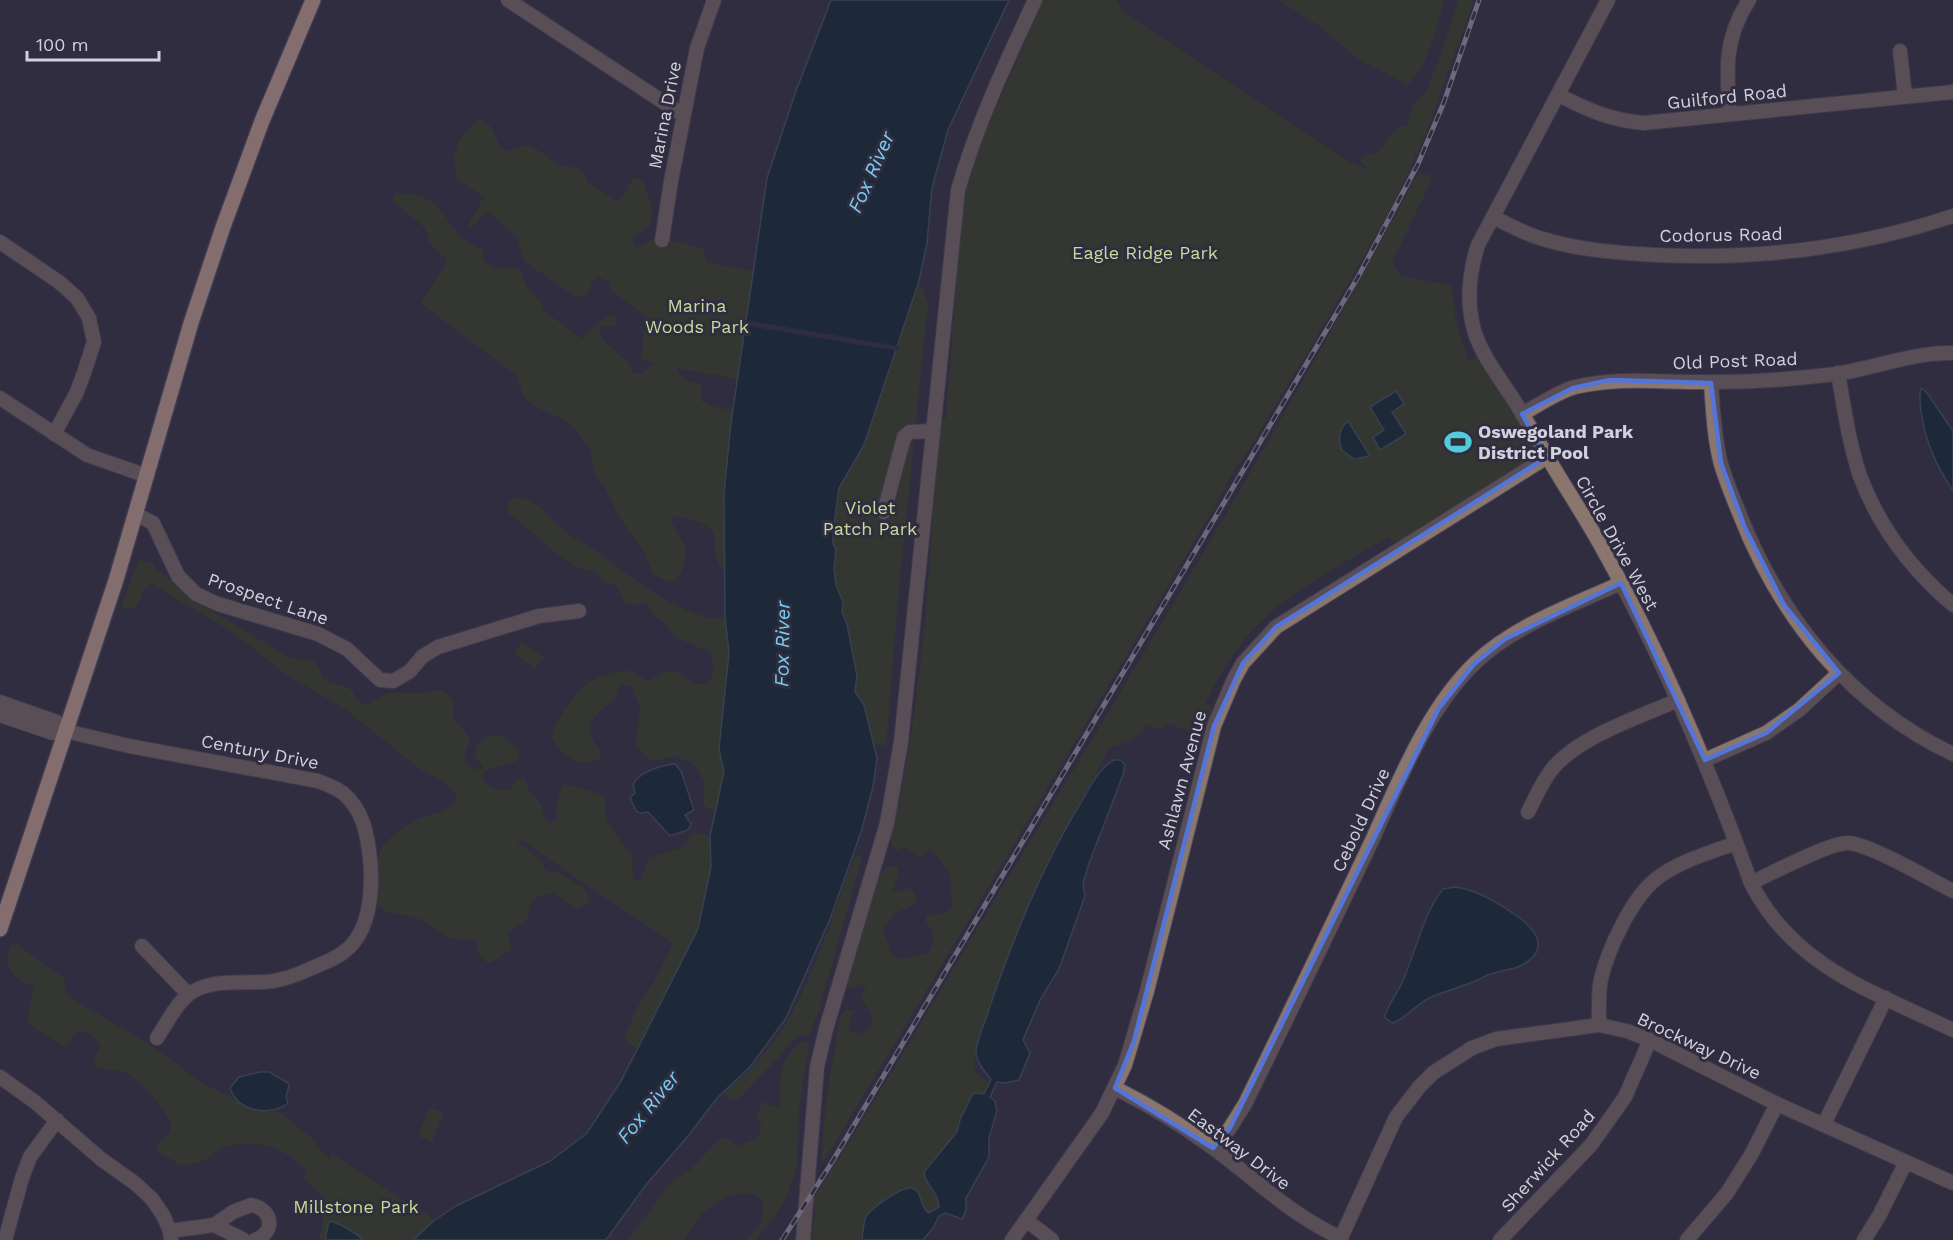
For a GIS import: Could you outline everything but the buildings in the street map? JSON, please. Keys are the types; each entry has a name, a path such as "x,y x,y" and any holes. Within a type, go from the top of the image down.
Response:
{"main road":[{"path":"0,928 136,514 194,314 223,227 262,121 313,0"}],"street":[{"path":"508,0 683,115"},
{"name":"Marina Drive","path":"662,240 697,48 714,0"},
{"path":"803,1240 817,1067 886,824 901,742 958,190 978,128 1035,0"},
{"name":"Circle Drive West","path":"1608,0 1478,245 1469,283 1474,332 1621,583 1705,760 1760,902 1794,943 1818,962 1953,1030"},
{"path":"1730,114 1726,77 1729,48 1743,9 1749,0"},
{"path":"1900,51 1905,96"},
{"name":"Guilford Road","path":"1558,95 1602,116 1622,121 1660,122 1953,92"},
{"name":"Codorus Road","path":"1493,217 1542,239 1576,247 1632,254 1686,256 1758,255 1816,249 1877,237 1953,216"},
{"path":"0,242 59,282 77,298 89,318 94,342 80,387 54,434"},
{"name":"Old Post Road","path":"1522,414 1573,388 1610,380 1711,382 1779,379 1838,374 1930,354 1953,353"},
{"path":"1838,374 1860,476 1879,518 1903,554 1930,586 1953,605"},
{"path":"1711,382 1715,432 1721,463 1745,528 1765,571 1795,621 1839,673 1860,693 1892,718 1953,754"},
{"path":"0,398 87,456 147,476"},
{"path":"884,512 904,437 910,432 933,431"},
{"name":"Ashlawn Avenue","path":"1012,1240 1102,1113 1134,1041 1214,726 1234,678 1243,663 1276,627 1547,457"},
{"name":"Prospect Lane","path":"136,514 153,523 178,576 196,594 218,604 318,634 347,649 380,680 393,681 409,672 423,656 438,647 539,616 579,612"},
{"name":"Cebold Drive","path":"1213,1148 1230,1128 1245,1104 1401,776 1438,708 1453,687 1474,664 1505,639 1536,622 1621,583"},
{"path":"1705,760 1766,733 1799,710 1839,673"},
{"path":"1528,812 1552,769 1574,750 1593,738 1678,700"},
{"name":"Century Drive","path":"0,702 57,722 66,731"},
{"name":"Century Drive","path":"0,714 53,733 66,731 129,746 318,781 342,792 361,815 368,839 371,865 370,894 367,915 358,935 346,951 290,978 267,982 213,985 199,988 188,994"},
{"path":"1751,883 1849,838 1953,891"},
{"path":"1599,1025 1601,980 1605,965 1625,921 1640,896 1655,879 1678,864 1736,843"},
{"path":"142,946 188,994 157,1038"},
{"path":"1824,1124 1886,998"},
{"name":"Brockway Drive","path":"1340,1239 1396,1117 1407,1101 1433,1073 1472,1048 1496,1039 1599,1025 1627,1031 1650,1040 1777,1104 1953,1183"},
{"name":"Sherwick Road","path":"1500,1240 1591,1145 1625,1097 1650,1040"},
{"path":"0,1077 57,1120 100,1159 136,1184 152,1199 163,1215 170,1235 214,1226 241,1207 251,1205 265,1210 269,1217 264,1235 255,1240"},
{"name":"Eastway Drive","path":"1115,1088 1155,1109 1213,1148 1303,1219 1340,1239"},
{"path":"0,1090 17,1090"},
{"path":"1687,1240 1727,1193 1751,1155 1777,1104"},
{"path":"4,1240 30,1157 57,1120"},
{"path":"1864,1240 1879,1216 1906,1162"},
{"path":"1026,1220 1052,1240"},
{"path":"214,1226 244,1240"}],"highlighted area":[{"path":"1610,380 1711,383 1721,463 1745,528 1784,605 1839,673 1766,733 1705,760 1621,583 1505,639 1474,664 1439,708 1230,1128 1213,1148 1115,1088 1134,1041 1214,726 1243,663 1276,627 1547,457 1522,414 1573,388"}],"green space":[{"name":"Eagle Ridge Park","path":"1043,0 1116,0 1123,11 1132,18 1351,163 1369,170 1360,161 1363,156 1376,153 1394,130 1400,126 1406,127 1414,104 1426,93 1458,0 1474,0 1427,131 1393,205 1025,826 821,1163 826,1101 840,1017 846,1009 854,1011 849,1022 849,1030 858,1034 872,1022 870,1012 860,997 866,988 861,983 851,990 845,986 862,924 879,878 888,867 898,869 899,874 893,890 897,892 907,888 913,890 918,901 895,913 883,930 891,952 899,959 928,954 934,941 932,931 925,920 927,916 950,911 952,907 950,874 934,851 930,849 921,858 903,846 899,851 892,845 891,837 911,735 924,632 940,424 946,418 962,206 981,143"},
{"path":"1279,0 1444,0 1426,59 1414,78 1407,84 1358,59 1318,25"},
{"name":"Marina Woods Park","path":"480,119 491,127 501,149 509,151 525,145 533,147 559,165 577,168 583,172 589,184 618,201 635,178 643,180 651,204 652,216 651,222 633,240 636,246 644,245 655,237 667,239 704,248 708,262 754,272 738,379 677,368 684,378 702,385 701,401 733,411 724,493 725,570 716,558 713,532 697,521 675,516 670,520 686,548 683,567 678,578 670,582 654,575 644,552 618,515 605,487 595,474 591,451 576,430 566,421 534,406 524,397 516,375 421,302 448,260 429,241 425,228 393,201 394,193 413,194 437,206 458,234 482,249 484,261 488,264 499,268 517,267 526,286 541,302 541,309 582,339 595,325 611,315 615,317 617,321 614,326 600,327 600,333 607,344 629,363 632,372 638,374 644,372 654,363 641,360 646,316 610,290 611,283 599,277 593,280 587,295 576,297 524,261 517,237 490,213 484,213 471,229 468,226 484,197 457,179 453,158 463,134"},
{"path":"1419,172 1431,176 1431,182 1392,262 1400,275 1452,286 1457,324 1469,361 1478,357 1531,441 1530,455 1524,463 1398,541 1392,541 1388,537 1320,577 1272,611 1243,641 1205,703 1213,706 1204,737 1167,723 1165,727 1157,728 1146,724 1140,734 1131,740 1109,747 1040,878 1017,932 984,1022 974,1064 975,1072 989,1084 984,1094 975,1093 969,1101 957,1132 924,1178 934,1189 939,1207 929,1213 922,1209 921,1203 880,1205 869,1216 862,1240 811,1240 815,1216 814,1198 1210,542"},
{"name":"Violet Patch Park","path":"919,281 928,303 900,577 886,746 872,743 864,705 855,692 857,676 847,624 842,612 843,602 836,585 834,569 836,559 833,544 835,512 839,488 864,445"},
{"path":"516,497 533,502 568,534 658,595 694,613 711,618 725,617 729,653 719,749 724,772 717,808 710,810 704,805 704,781 692,763 674,756 653,761 645,756 636,745 640,706 632,687 623,684 618,688 613,700 597,714 590,725 593,741 601,754 600,758 578,762 566,755 556,744 552,737 560,717 579,691 593,680 611,673 628,671 648,680 670,671 698,684 703,684 710,682 713,675 713,664 710,653 674,636 666,623 657,618 646,603 626,604 616,586 601,580 597,572 581,569 560,556 508,512 508,503"},
{"path":"139,559 153,564 156,569 202,605 275,649 289,657 316,663 325,681 347,687 353,692 356,700 363,704 368,704 388,693 424,693 440,690 447,693 454,705 453,720 463,728 470,741 464,754 467,764 477,770 482,769 483,764 476,760 476,748 488,737 506,737 520,753 517,761 484,771 482,780 488,785 497,789 509,790 520,778 524,777 528,789 542,805 544,818 550,823 557,821 558,799 562,786 566,784 606,798 607,822 632,856 633,879 637,882 641,879 649,858 683,847 694,832 710,836 711,867 698,929 637,1050 624,1038 637,1008 656,979 673,944 520,839 518,843 541,860 544,869 550,873 558,872 582,887 590,902 577,909 554,893 537,897 531,902 528,919 507,934 511,945 510,950 491,963 486,962 476,950 479,943 472,939 453,939 419,919 378,906 377,877 381,850 398,831 410,823 450,807 457,799 453,790 417,767 342,707 287,675 231,631 152,584 144,588 138,605 131,609 122,608"},
{"path":"522,642 544,657 535,669 514,653"},
{"path":"857,854 862,857 819,1010 809,1035 799,1036 790,1042 779,1057 738,1099 730,1100 724,1093 763,1056 791,1015 813,969"},
{"name":"Millstone Park","path":"14,942 62,977 65,981 65,993 74,1000 157,1049 202,1083 255,1110 280,1112 311,1138 330,1160 332,1154 435,1220 413,1240 319,1240 323,1222 323,1197 304,1178 306,1172 289,1155 267,1146 231,1145 220,1149 204,1160 181,1166 160,1154 157,1145 169,1132 170,1121 160,1106 131,1076 94,1066 94,1059 101,1047 97,1040 88,1033 77,1031 65,1047 27,1021 32,993 36,988 17,978 10,969 8,952"},
{"path":"802,1042 809,1042 799,1109 797,1167 787,1195 778,1211 755,1240 745,1240 760,1223 763,1213 762,1200 755,1196 739,1194 724,1198 709,1208 700,1216 684,1240 628,1240 674,1179 688,1172 724,1137 739,1146 757,1138 762,1126 756,1118 762,1102 777,1107 780,1104 784,1062"},
{"path":"430,1107 444,1113 432,1142 418,1136"}],"water":[{"name":"Fox River","path":"831,0 1009,0 948,130 932,188 927,243 919,281 864,445 839,488 833,532 833,544 836,549 834,569 836,585 843,602 842,612 847,624 857,676 855,692 864,705 877,758 873,787 861,832 830,919 786,1018 750,1067 718,1097 645,1186 606,1240 413,1240 435,1220 456,1206 550,1161 587,1133 621,1081 698,929 711,867 710,836 724,772 719,749 729,653 725,617 724,493 731,423 767,178 796,91"},
{"path":"1921,388 1927,393 1953,431 1953,491 1936,462 1929,443 1921,411"},
{"path":"1396,391 1404,404 1392,412 1406,434 1380,450 1373,437 1384,430 1370,407"},
{"path":"1348,421 1370,456 1354,459 1342,450 1340,434"},
{"path":"1114,760 1121,760 1125,765 1123,775 1088,866 1083,884 1085,896 1059,969 1040,1000 1023,1040 1030,1053 1019,1080 997,1082 990,1097 995,1101 997,1111 989,1138 989,1157 966,1198 966,1210 962,1219 946,1213 939,1216 923,1240 862,1240 864,1222 869,1213 887,1198 902,1190 912,1188 918,1192 929,1213 939,1207 924,1172 957,1132 972,1095 984,1094 991,1079 979,1063 976,1048 1018,930 1068,824 1096,777"},
{"path":"675,764 681,771 694,810 685,815 691,824 688,830 670,836 648,812 637,812 630,798 635,793 633,785 640,776 657,768"},
{"path":"1455,887 1481,895 1521,919 1537,938 1537,951 1527,962 1518,967 1488,975 1431,997 1393,1023 1385,1018 1385,1015 1401,985 1429,911 1443,889"},
{"path":"269,1072 288,1083 286,1097 288,1103 272,1110 255,1110 247,1107 234,1096 230,1088 239,1077"},
{"path":"329,1221 347,1228 363,1240 325,1240"}],"pier":[{"path":"744,320 899,346 898,351 743,325"}],"railway":[{"path":"782,1240 829,1167 1358,277 1418,164 1444,102 1479,0"}],"place":[{"name":"Oswegoland Park District Pool","path":"1458,442"}]}
